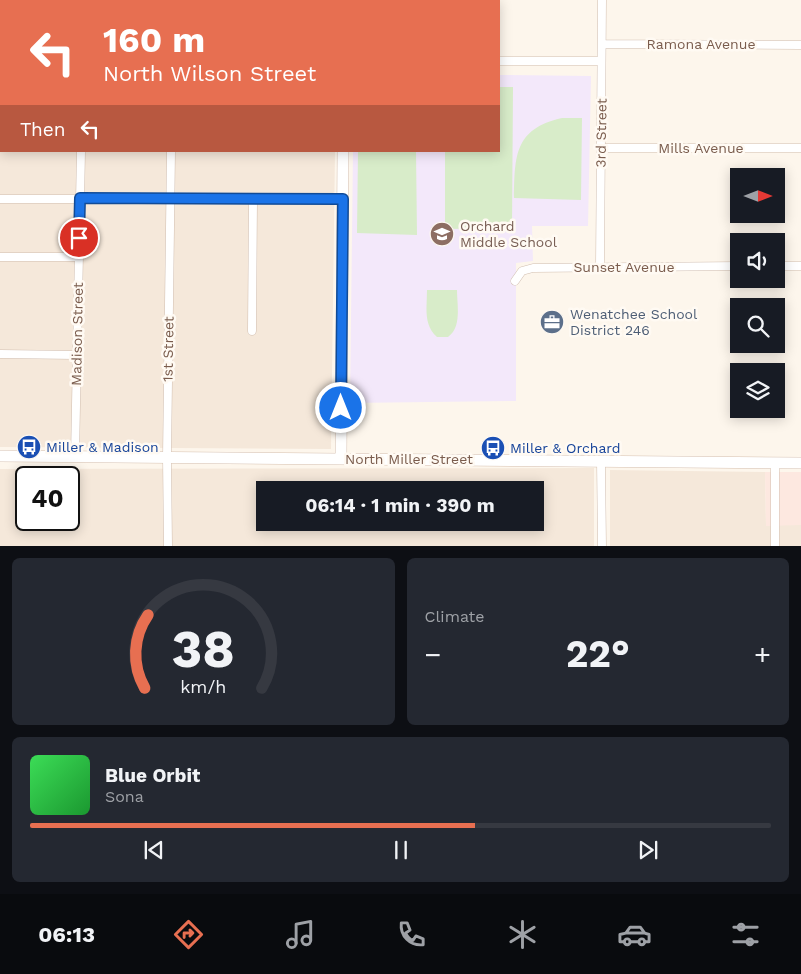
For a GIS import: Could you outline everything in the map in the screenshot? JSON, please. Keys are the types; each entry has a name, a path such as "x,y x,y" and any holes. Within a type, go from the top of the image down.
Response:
{"main road":[{"path":"341,459 343,152"},
{"name":"North Miller Street","path":"0,456 801,463"}],"street":[{"name":"3rd Street","path":"600,266 602,0"},
{"name":"Ramona Avenue","path":"602,44 801,45"},
{"path":"500,61 601,61"},
{"name":"Mills Avenue","path":"600,148 801,148"},
{"name":"Madison Street","path":"75,456 81,152"},
{"name":"1st Street","path":"168,546 167,457 171,152"},
{"path":"0,199 343,199"},
{"path":"252,331 254,199"},
{"path":"0,257 79,258"},
{"name":"Sunset Avenue","path":"515,281 522,271 533,268 730,266"},
{"path":"785,266 801,266"},
{"path":"0,354 76,355"},
{"path":"601,460 602,546"},
{"path":"775,463 775,546"}],"shaded area":[{"name":"Orchard Middle School","path":"500,75 591,76 588,226 532,226 533,261 516,263 516,401 350,403 353,152 500,152"},
{"path":"0,152 335,152 331,449 0,447"},
{"path":"594,468 594,546 0,546 0,469 15,469 15,531 80,531 80,469"},
{"path":"610,470 765,472 766,525 801,525 801,546 610,546"},
{"path":"765,472 801,472 801,525 766,526"}],"green space":[{"path":"500,87 513,87 512,228 445,229 445,152 500,152"},
{"path":"562,118 582,118 581,200 514,198 515,169 520,146 534,129"},
{"path":"358,152 416,152 417,235 357,233"},
{"path":"427,290 457,290 457,322 448,337 437,337 430,327 427,315"}],"place":[{"name":"Orchard Middle School","path":"442,234"},
{"name":"Wenatchee School District 246","path":"552,322"},
{"name":"Miller & Madison","path":"29,447"},
{"name":"Miller & Orchard","path":"493,448"}],"route":[{"path":"79,238 80,198 343,199 341,408"}]}
